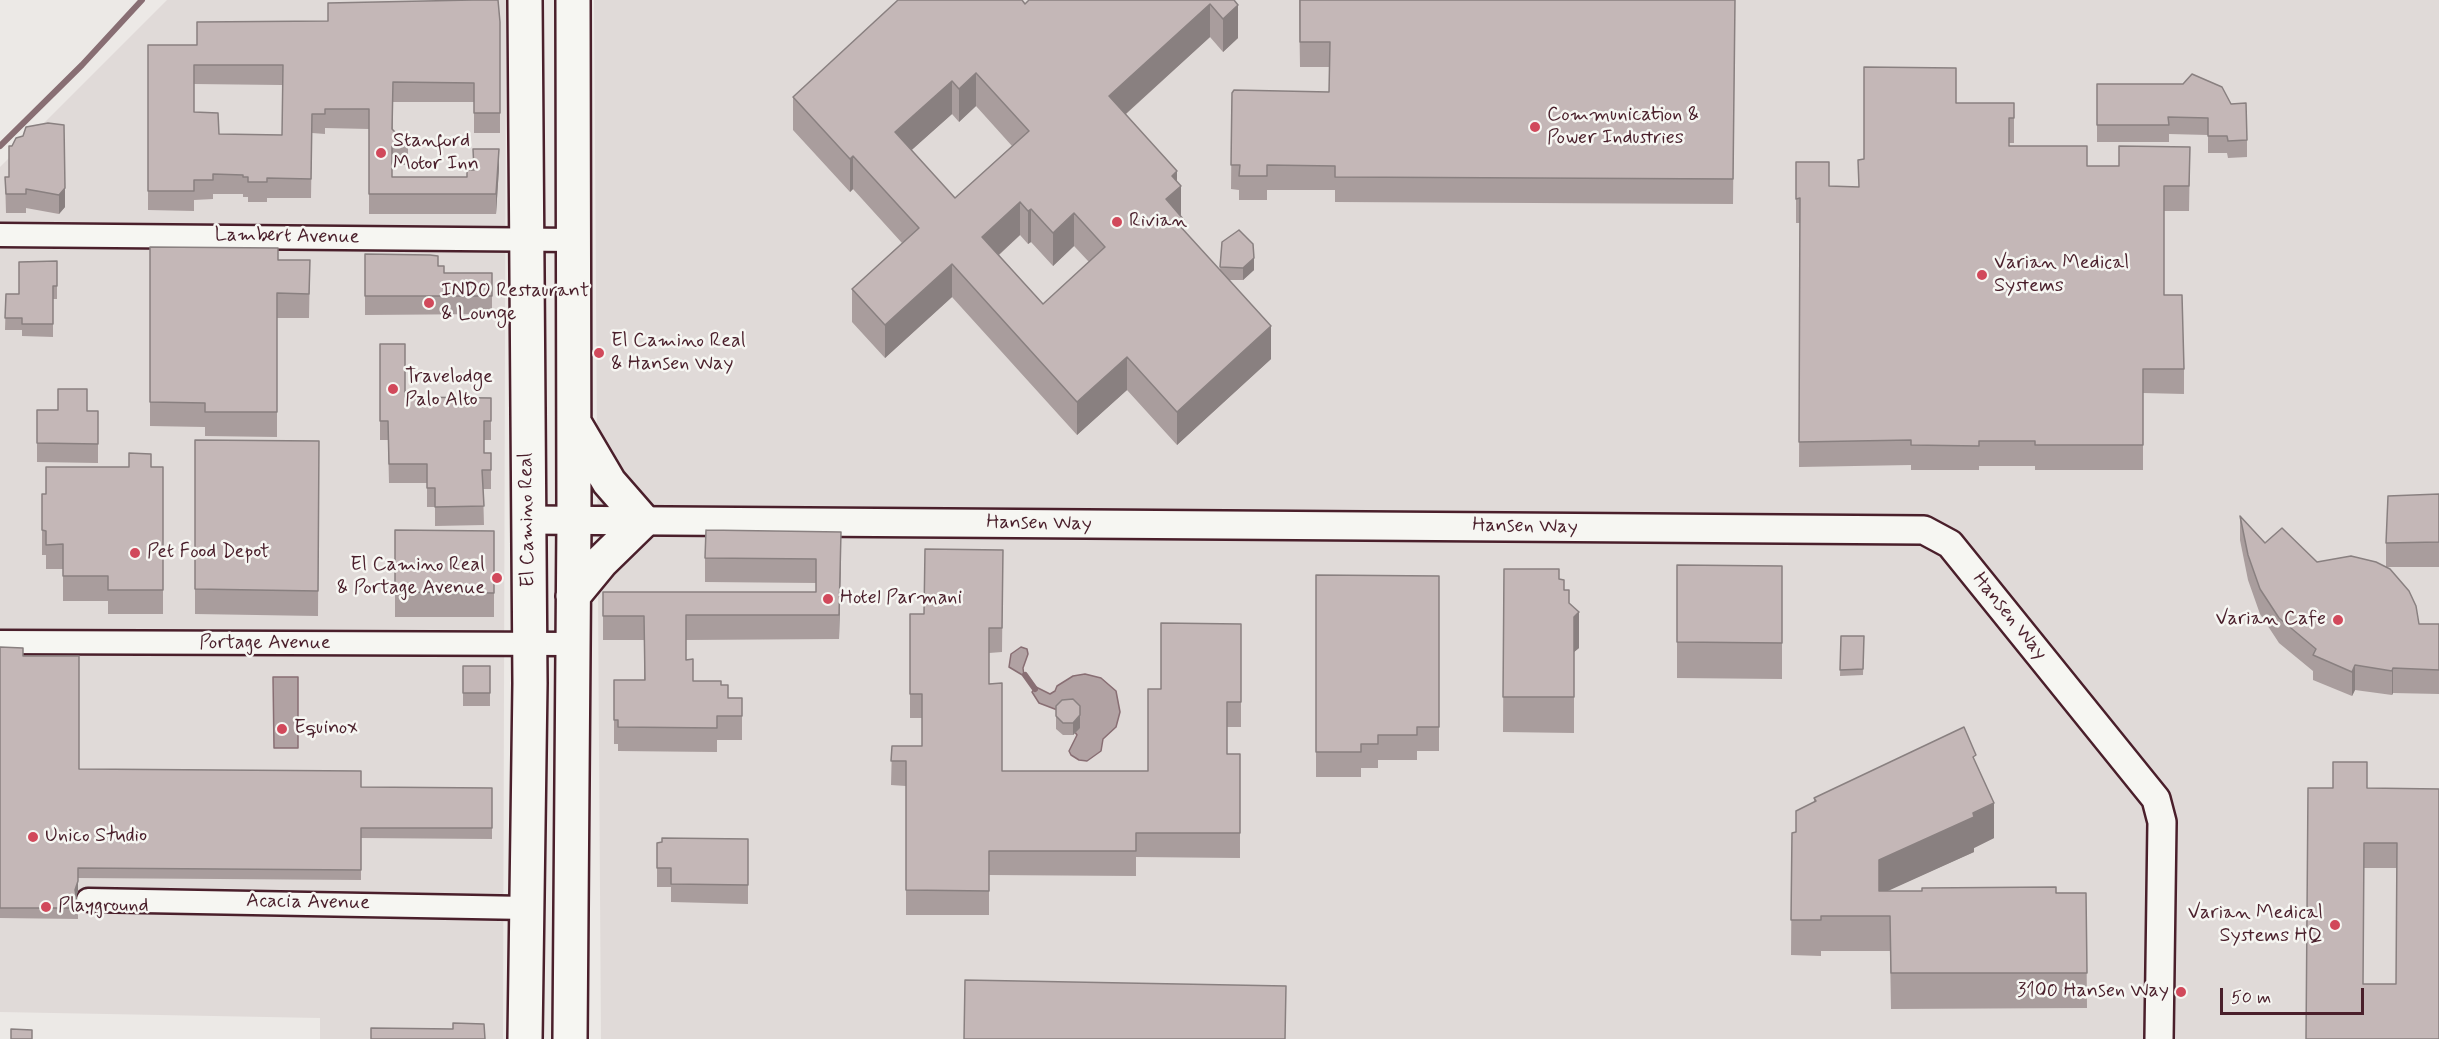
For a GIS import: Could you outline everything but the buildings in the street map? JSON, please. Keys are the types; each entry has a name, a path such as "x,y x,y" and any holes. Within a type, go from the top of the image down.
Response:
{"main road":[{"name":"El Camino Real","path":"525,0 530,643 525,1039"},
{"path":"570,1039 574,520 573,0"},
{"path":"573,596 601,562 643,521 609,482 574,422"}],"street":[{"name":"Lambert Avenue","path":"0,235 574,240"},
{"name":"Hansen Way","path":"528,520 1902,529 1932,532 1950,544 2156,799 2162,822 2159,1039"},
{"name":"Portage Avenue","path":"0,642 573,644"},
{"name":"Acacia Avenue","path":"88,900 527,908"}],"shaded area":[{"path":"167,0 506,0 503,1039 320,1039 320,1018 0,1012 0,167"},
{"path":"594,0 2439,0 2439,1039 601,1039"},
{"path":"1021,647 1027,649 1028,654 1023,668 1024,676 1009,667 1011,654"},
{"path":"1085,674 1101,678 1116,691 1120,712 1116,727 1103,739 1101,751 1087,761 1079,760 1071,755 1069,751 1077,735 1060,711 1039,703 1032,692 1036,687 1050,694 1057,686 1073,676"},
{"path":"273,677 298,677 298,748 274,748"}],"waterway":[{"path":"0,146 82,65 142,0"},
{"path":"1025,675 1035,689"}],"place":[{"name":"Communication & Power Industries","path":"1535,127"},
{"name":"Stanford Motor Inn","path":"381,153"},
{"name":"Rivian","path":"1117,222"},
{"name":"Varian Medical Systems","path":"1982,275"},
{"name":"INDO Restaurant & Lounge","path":"429,303"},
{"name":"El Camino Real & Hansen Way","path":"599,353"},
{"name":"Travelodge Palo Alto","path":"393,389"},
{"name":"Pet Food Depot","path":"135,553"},
{"name":"El Camino Real & Portage Avenue","path":"497,578"},
{"name":"Hotel Parmani","path":"828,599"},
{"name":"Varian Cafe","path":"2338,620"},
{"name":"Equinox","path":"282,729"},
{"name":"Unico Studio","path":"33,837"},
{"name":"Playground","path":"46,907"},
{"name":"Varian Medical Systems HQ","path":"2335,925"},
{"name":"3100 Hansen Way","path":"2181,992"}]}
